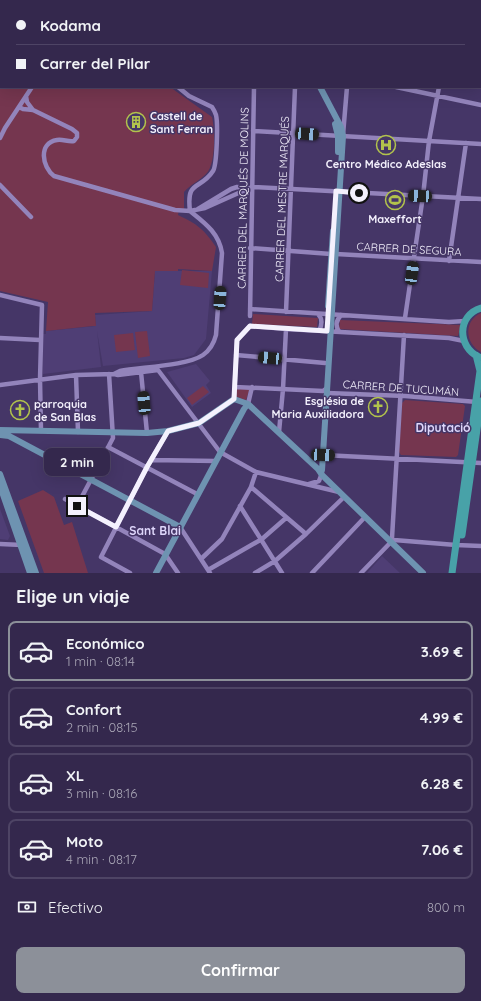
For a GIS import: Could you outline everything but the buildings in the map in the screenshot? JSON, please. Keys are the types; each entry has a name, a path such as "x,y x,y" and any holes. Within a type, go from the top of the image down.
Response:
{"main road":[{"path":"457,573 469,463 479,402 480,371 478,356 469,350 464,340 462,331 468,316 481,308"},
{"path":"452,573 459,545"}],"street":[{"path":"0,138 31,88"},
{"path":"111,374 120,371 196,359 208,350 215,340 218,324 222,253 221,247 218,238 212,230 190,211 188,198 190,191 211,174 215,165 217,120 216,114 212,107 189,96 179,88"},
{"name":"CARRER DEL MARQUÉS DE MOLINS","path":"250,321 250,187 254,88"},
{"name":"CARRER DEL MESTRE MARQUÉS","path":"286,312 295,88"},
{"path":"316,88 340,136"},
{"path":"320,88 340,127 340,136 323,455 320,471"},
{"path":"340,136 345,127 347,88"},
{"path":"401,88 481,106"},
{"path":"405,318 423,196 429,141 439,88"},
{"path":"26,96 27,102 33,110"},
{"path":"19,107 33,110 72,128 77,133 77,137 74,140 56,140 45,150 45,164 54,176 175,210 197,210 237,187 481,199"},
{"path":"253,131 481,144"},
{"path":"449,261 466,143"},
{"path":"0,185 31,217"},
{"name":"CARRER DE SEGURA","path":"250,248 481,262"},
{"path":"0,295 42,305 40,340 41,431"},
{"path":"250,310 341,316 405,318 449,322 465,321"},
{"path":"318,314 322,321 322,325 319,330"},
{"path":"339,332 337,324 338,318 341,316"},
{"path":"234,399 237,340 250,321 286,329 404,335 464,340"},
{"path":"279,432 286,329"},
{"path":"308,485 319,481 326,391 325,363 329,331"},
{"path":"361,573 392,540 404,335"},
{"path":"0,338 40,340"},
{"path":"236,356 325,363"},
{"path":"0,385 40,378 76,375 118,375 158,370 220,452 256,472 342,494"},
{"path":"141,372 147,433"},
{"path":"77,506 113,438 111,374"},
{"path":"76,375 78,432"},
{"name":"CARRER DE TUCUMÁN","path":"235,387 326,391 479,402"},
{"path":"156,573 197,494 248,404 252,387"},
{"path":"1,432 24,430 147,433 168,431 199,423 234,399"},
{"path":"234,399 248,404 428,573"},
{"path":"19,442 20,434 24,430"},
{"path":"128,572 101,557 147,467 168,431"},
{"path":"1,432 180,527 209,572 262,539 286,518"},
{"path":"108,447 197,494"},
{"path":"323,455 481,463"},
{"path":"151,460 216,461"},
{"path":"320,471 365,517 392,540 423,573"},
{"path":"201,559 222,539 252,487 256,472"},
{"path":"0,474 23,545 30,573"},
{"path":"0,486 23,545 36,573"},
{"path":"252,487 306,534"},
{"path":"254,573 275,561 306,534 342,494"},
{"path":"65,499 166,554 178,573"},
{"path":"240,506 282,573"},
{"path":"312,573 365,517"},
{"path":"392,540 481,546"},
{"path":"0,544 23,545"}],"shaded area":[{"path":"0,88 171,88 212,117 214,147 212,163 206,174 184,192 184,211 179,210 178,215 200,228 216,247 212,271 178,269 178,271 155,271 152,311 95,313 96,326 46,331 48,302 0,291"},
{"path":"182,270 209,273 208,288 180,285"},
{"path":"155,271 212,271 206,339 194,355 184,358 103,366 97,331 101,367 43,374 43,334 46,334 46,331 96,326 95,315 152,311"},
{"path":"481,313 481,352 472,344 468,332 471,321"},
{"path":"253,314 318,318 317,327 252,324"},
{"path":"340,320 461,325 458,336 339,329"},
{"path":"147,331 150,356 138,358 135,332"},
{"path":"133,333 135,350 116,352 114,335"},
{"path":"196,364 210,381 206,385 211,393 192,407 167,372"},
{"path":"203,386 209,392 192,405 187,398"},
{"path":"237,388 250,388 246,400 236,397"},
{"path":"405,400 463,404 465,406 458,455 456,457 401,455 399,452 402,403"},
{"path":"43,490 54,497 64,525 72,522 88,573 44,573 18,501"},
{"path":"0,509 10,536 8,540 0,539"},
{"path":"382,556 400,573 367,573"}],"place":[{"name":"Castell de Sant Ferran","path":"136,122"},
{"name":"Centro Médico Adeslas","path":"386,145"},
{"name":"Maxeffort","path":"395,200"},
{"name":"Església de Maria Auxiliadora","path":"378,407"},
{"name":"parroquia de San Blas","path":"20,410"}],"district":[{"name":"Diputació","path":"443,428"},
{"name":"Sant Blai","path":"155,531"}],"route":[{"path":"77,506 116,527 147,467 168,431 199,423 234,399 237,340 250,326 327,331 336,191 359,193"}]}
